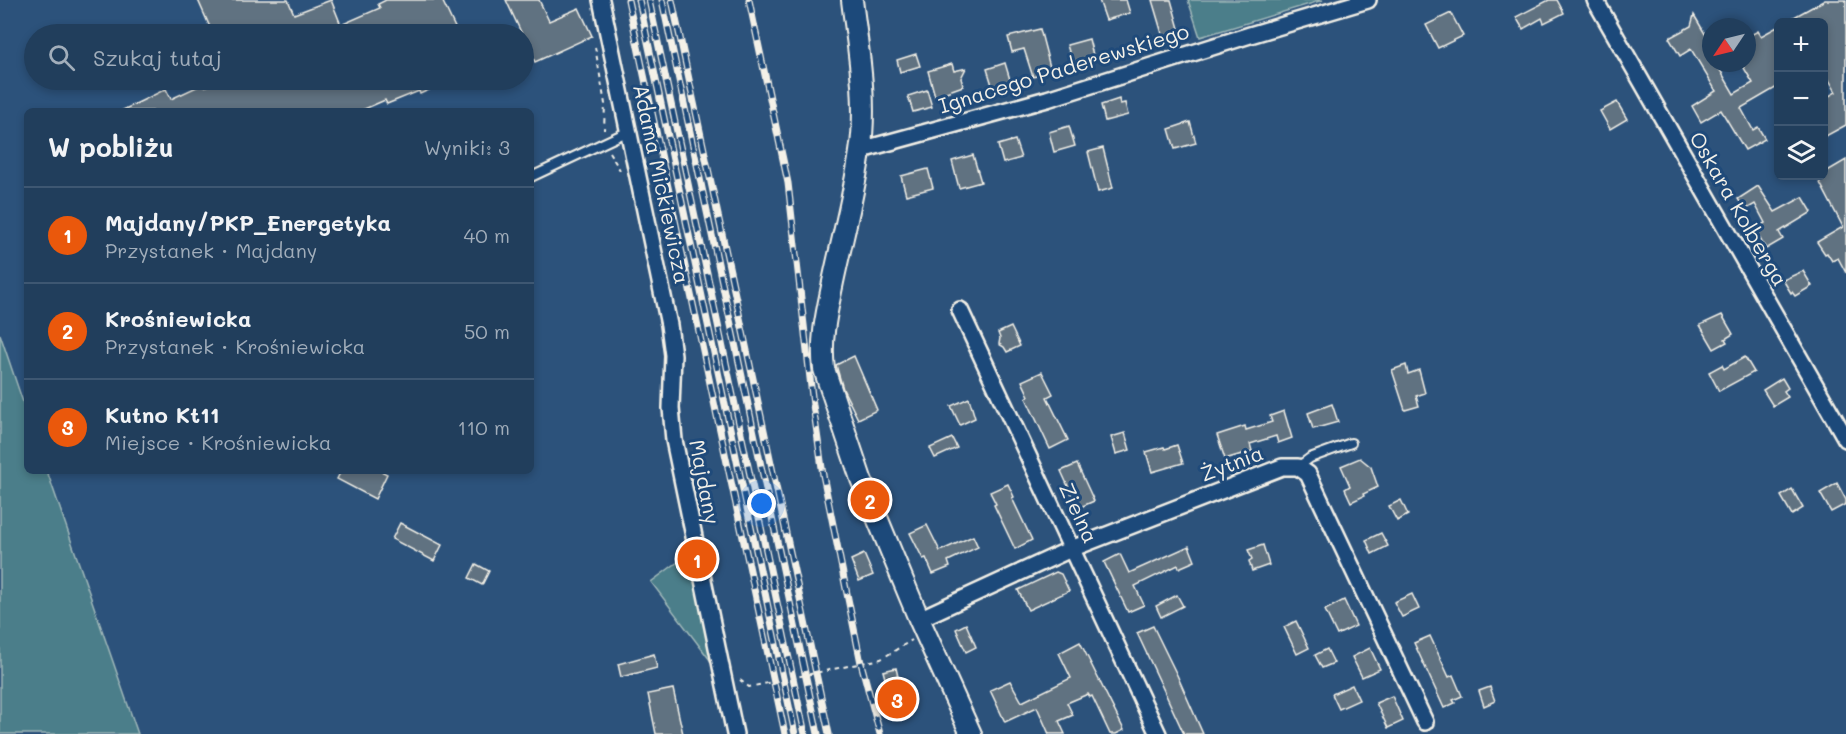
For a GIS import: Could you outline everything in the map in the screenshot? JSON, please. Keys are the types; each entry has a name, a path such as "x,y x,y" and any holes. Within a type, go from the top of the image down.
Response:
{"street":[{"name":"Adama Mickiewicza","path":"601,0 669,325 673,377"},
{"path":"852,0 861,81 861,150 824,323 822,353 824,369 861,479 922,626 971,734"},
{"name":"Ignacego Paderewskiego","path":"861,150 1047,99 1347,3 1368,0"},
{"name":"Oskara Kolberga","path":"1595,0 1846,439"},
{"name":"Zielna","path":"960,310 1158,734"},
{"name":"Majdany","path":"673,377 671,408 674,440 735,734"},
{"name":"Żytnia","path":"922,626 1071,549 1282,467 1298,467 1308,474 1425,722"}],"lane":[{"path":"534,176 629,131"},
{"path":"1298,467 1310,458 1351,443"}],"path":[{"path":"721,671 734,675 748,687 881,658 915,638 922,626"}],"green space":[{"path":"1188,0 1323,0 1200,37"},
{"path":"0,334 24,405 24,474 48,474 138,734 0,734"},
{"path":"686,556 690,557 713,664 651,582"}],"building":[{"path":"198,0 288,0 294,14 331,0 341,24 209,24"},
{"path":"386,0 442,0 453,24 343,24 380,8 378,4"},
{"path":"506,0 539,0 549,21 579,8 592,36 535,62 534,24 517,24"},
{"path":"1099,0 1126,0 1130,13 1106,20"},
{"path":"1152,0 1171,0 1180,32 1163,37"},
{"path":"1549,0 1557,0 1564,13 1544,23 1542,18 1523,29 1516,17"},
{"path":"1825,0 1846,0 1846,125 1828,135 1828,97 1836,92 1828,78 1828,18 1792,18"},
{"path":"1451,13 1463,36 1438,48 1426,25"},
{"path":"1694,15 1702,29 1702,67 1691,49 1680,56 1669,38 1691,26"},
{"path":"1040,29 1051,71 1033,77 1024,49 1012,52 1008,37"},
{"path":"1774,29 1774,89 1741,108 1753,130 1758,127 1765,139 1745,150 1721,110 1701,122 1692,106 1716,91 1705,72 1721,72 1734,94 1753,83 1746,72 1756,72 1756,32 1758,31 1761,36"},
{"path":"1089,39 1094,59 1073,65 1067,45"},
{"path":"916,54 920,66 900,72 897,60"},
{"path":"1005,63 1011,83 993,88 987,69"},
{"path":"952,64 954,71 966,68 961,78 963,86 935,96 928,71"},
{"path":"164,90 166,90 171,99 190,90 429,90 420,94 419,91 387,104 385,100 367,108 127,108"},
{"path":"927,90 932,107 913,112 908,96"},
{"path":"1119,99 1120,104 1125,103 1128,115 1105,121 1101,105"},
{"path":"1617,102 1627,119 1610,129 1600,111"},
{"path":"1190,122 1196,143 1175,149 1169,129"},
{"path":"1069,126 1075,146 1054,152 1049,132"},
{"path":"1015,140 1021,158 1003,163 998,145"},
{"path":"1103,148 1113,188 1098,192 1088,152"},
{"path":"973,155 981,182 959,188 952,161"},
{"path":"1846,160 1846,273 1838,258 1832,261 1817,242 1843,227 1819,180 1828,180 1828,171"},
{"path":"928,169 933,188 906,195 901,176"},
{"path":"1758,186 1775,212 1803,197 1812,212 1779,232 1783,239 1766,249 1754,229 1765,223 1755,204 1745,210 1738,199"},
{"path":"1803,271 1812,286 1795,296 1783,280"},
{"path":"1722,315 1733,334 1725,339 1727,342 1714,349 1700,325"},
{"path":"1011,327 1020,346 1007,352 999,344 998,333"},
{"path":"854,356 877,410 858,419 843,389 836,365"},
{"path":"1745,357 1754,372 1719,391 1709,372 1722,365 1724,369"},
{"path":"1406,365 1408,374 1419,370 1425,393 1416,396 1419,406 1405,410 1392,370"},
{"path":"1042,372 1053,394 1047,397 1068,440 1050,449 1026,398 1029,396 1022,381"},
{"path":"1782,378 1788,388 1784,391 1788,397 1773,406 1763,390"},
{"path":"969,398 975,418 960,425 951,406"},
{"path":"1332,404 1338,422 1313,429 1308,413"},
{"path":"1284,411 1292,438 1278,443 1276,436 1250,444 1252,451 1225,459 1217,435 1245,426 1246,430 1272,422 1270,416"},
{"path":"1125,433 1130,450 1116,454 1111,437"},
{"path":"952,438 957,448 935,458 930,448"},
{"path":"1177,445 1183,463 1152,472 1146,452"},
{"path":"1360,458 1371,467 1378,487 1351,502 1345,489 1350,486 1341,466"},
{"path":"1077,464 1094,501 1078,508 1061,471"},
{"path":"340,474 387,474 375,499 337,479"},
{"path":"1837,483 1846,504 1831,512 1820,493"},
{"path":"1008,484 1014,497 1012,498 1032,540 1015,549 990,492"},
{"path":"1792,489 1803,508 1792,515 1781,496"},
{"path":"1401,500 1408,515 1397,521 1389,506"},
{"path":"400,523 442,545 434,561 392,539"},
{"path":"927,525 940,551 973,536 978,547 948,561 950,567 933,574 910,533"},
{"path":"1381,533 1388,546 1372,554 1366,540"},
{"path":"1263,545 1269,565 1252,571 1249,561 1252,559 1248,550"},
{"path":"1189,546 1195,561 1179,568 1178,565 1135,586 1144,605 1128,612 1104,562 1120,554 1129,573"},
{"path":"864,554 873,575 859,581 851,560"},
{"path":"476,564 489,571 482,585 469,578"},
{"path":"1056,572 1061,574 1069,591 1028,610 1018,590"},
{"path":"1412,594 1419,609 1402,617 1394,602"},
{"path":"1177,595 1183,606 1161,617 1156,606"},
{"path":"1344,600 1356,626 1337,635 1325,610"},
{"path":"1296,621 1309,648 1297,654 1284,627"},
{"path":"966,624 976,647 966,652 956,629"},
{"path":"1153,626 1203,734 1184,734 1137,633"},
{"path":"1430,636 1449,677 1453,675 1462,696 1453,700 1455,703 1444,708 1414,643"},
{"path":"1080,642 1124,730 1110,734 1092,696 1088,694 1067,703 1073,715 1059,721 1065,734 1049,734 1037,707 1005,722 990,690 1010,681 1022,702 1071,678 1059,653"},
{"path":"1370,648 1380,669 1362,677 1352,657"},
{"path":"1327,649 1334,663 1322,668 1315,655"},
{"path":"654,654 657,668 621,677 618,664"},
{"path":"896,668 900,685 888,689 883,671"},
{"path":"1352,685 1359,700 1339,709 1332,694"},
{"path":"1490,687 1495,701 1484,706 1479,691"},
{"path":"673,689 683,734 656,734 648,694"},
{"path":"1392,696 1403,721 1388,728 1376,703"}],"railway":[{"path":"628,0 785,734"},
{"path":"639,0 795,734"},
{"path":"649,0 805,734"},
{"path":"662,0 818,734"},
{"path":"672,0 829,734"},
{"path":"749,0 788,183 823,475 861,663 880,734"}],"place":[{"name":"Krośniewicka","path":"870,500"},
{"name":"Majdany/PKP_Energetyka","path":"697,559"},
{"name":"Kutno Kt11","path":"897,699"}]}
